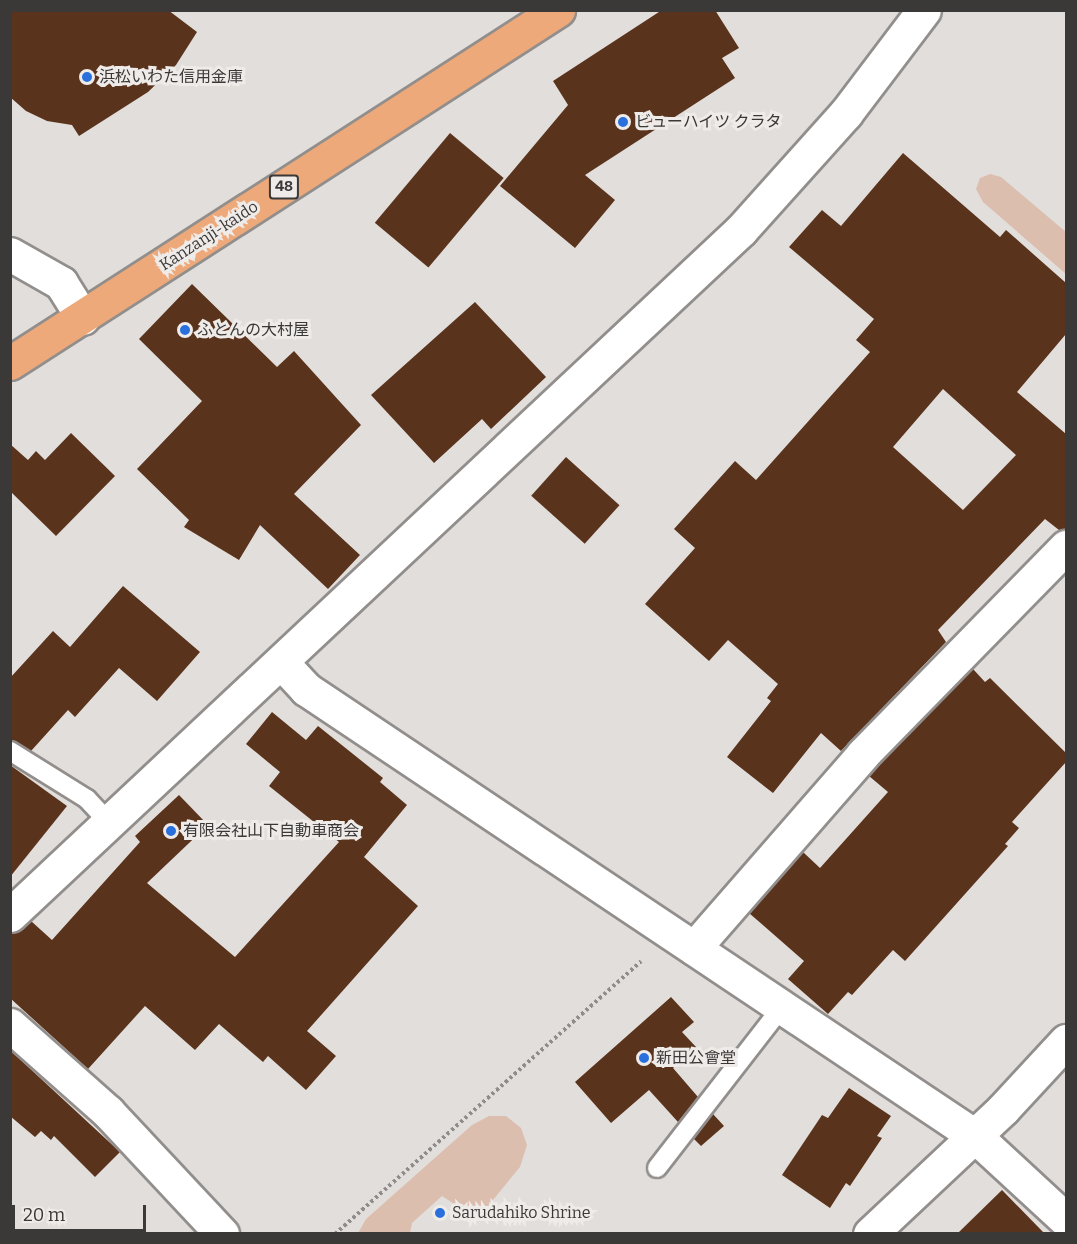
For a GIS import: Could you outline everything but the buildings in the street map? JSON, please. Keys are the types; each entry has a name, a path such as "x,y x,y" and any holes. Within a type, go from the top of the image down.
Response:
{"main road":[{"name":"Kanzanji-kaido","path":"10,363 558,10"}],"street":[{"path":"10,915 741,230 846,113 924,10"},
{"path":"10,254 61,283 83,318"},
{"path":"681,940 1066,547"},
{"path":"280,662 306,689 975,1136 1066,1220"},
{"path":"10,1025 108,1112 222,1233"},
{"path":"870,1233 975,1136 1066,1041"}],"lane":[{"path":"10,751 87,799 109,822"},
{"path":"657,1168 782,1008"}],"path":[{"path":"335,1233 658,945 681,940"}],"shaded area":[{"path":"990,174 1001,177 1066,232 1066,274 983,202 976,189 980,178"},
{"path":"489,1116 506,1116 521,1128 527,1145 520,1167 483,1212 473,1216 442,1196 412,1223 410,1233 358,1233 366,1219 472,1125"}],"place":[{"name":"浜松いわた信用金庫","path":"87,77"},
{"name":"ビューハイツ クラタ","path":"623,122"},
{"name":"ふとんの大村屋","path":"185,330"},
{"name":"有限会社山下自動車商会","path":"171,831"},
{"name":"新田公會堂","path":"644,1058"},
{"name":"Sarudahiko Shrine","path":"440,1213"}]}
